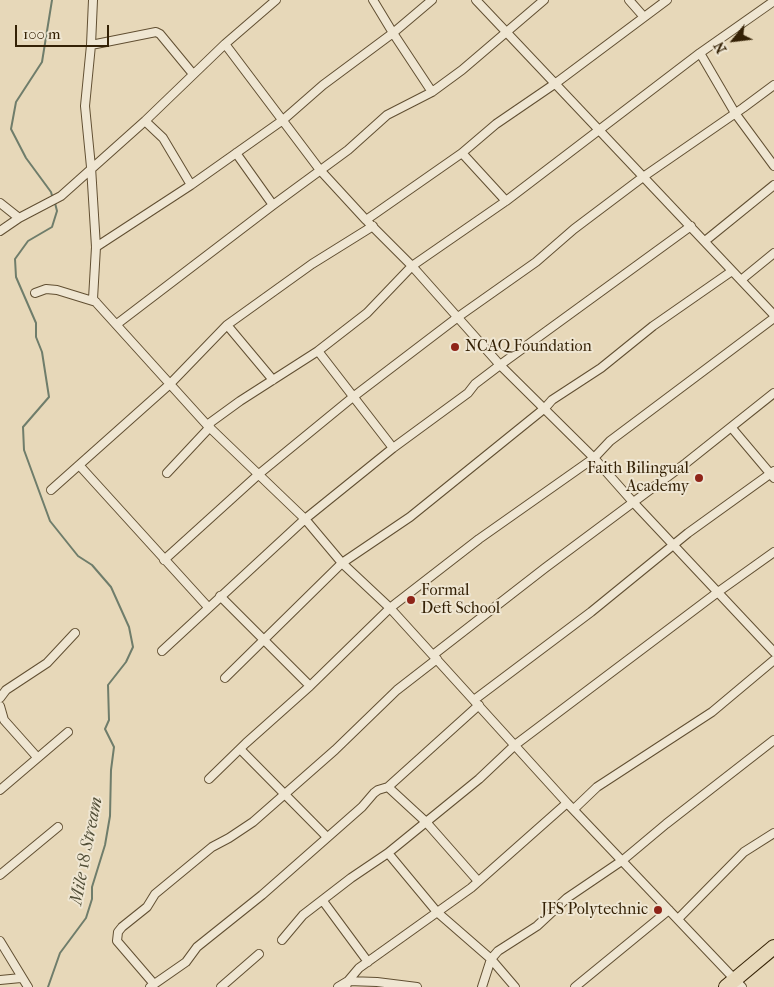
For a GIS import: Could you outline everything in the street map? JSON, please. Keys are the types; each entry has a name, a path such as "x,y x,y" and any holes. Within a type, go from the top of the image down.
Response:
{"highway":[{"path":"734,985 774,947"}],"street":[{"path":"93,0 85,106 96,247 92,295 96,302 209,426 305,520 342,563 390,608 567,803 678,919 734,985"},
{"path":"0,231 19,218 61,196 225,44 276,0"},
{"path":"372,0 432,92"},
{"path":"96,247 191,185 283,120 322,85 432,0"},
{"path":"209,779 310,686 390,608 479,539 594,458 610,441 774,317 691,226 476,0"},
{"path":"117,324 348,150 387,116 432,92 462,70 544,0"},
{"path":"629,0 644,17"},
{"path":"366,220 462,153 496,124 556,83 666,0"},
{"path":"167,473 209,426 273,380 318,351 360,319 412,266 506,201 700,52 774,1"},
{"path":"91,45 156,32 160,34 193,74"},
{"path":"225,44 320,170 412,266 500,365 594,458 774,652"},
{"path":"700,52 735,113 774,166"},
{"path":"164,560 258,474 353,397 458,317 536,262 574,229 643,177 774,85"},
{"path":"145,120 163,138 191,185"},
{"path":"236,153 273,205"},
{"path":"462,153 506,201"},
{"path":"705,241 774,185"},
{"path":"0,203 19,218"},
{"path":"51,490 170,384 227,325 312,264 373,226"},
{"path":"162,651 305,520 393,448 468,393 475,384 500,365 691,226"},
{"path":"741,280 774,253"},
{"path":"225,678 342,563 410,517 545,408 552,400 601,368 653,326 732,271"},
{"path":"35,293 57,290 96,302"},
{"path":"227,325 273,380"},
{"path":"318,351 393,448"},
{"path":"731,427 773,474 688,533 476,702 388,787 374,793 362,807 262,895 200,944 186,962 152,986 117,941 118,932 147,907 155,894 212,846 229,838 252,822 335,750 397,690 435,657 774,393"},
{"path":"79,465 208,607"},
{"path":"282,940 303,915 388,853 479,779 515,745 774,552"},
{"path":"220,596 310,686"},
{"path":"0,698 6,690 47,663 75,633"},
{"path":"574,809 597,787 702,718 774,660"},
{"path":"0,706 4,720 38,757"},
{"path":"0,790 68,732"},
{"path":"482,987 490,959 498,951 536,926 567,898 623,860 774,740"},
{"path":"240,749 327,837"},
{"path":"388,787 426,822 478,882"},
{"path":"347,984 359,968 478,882 567,803"},
{"path":"0,875 58,827"},
{"path":"678,919 744,852 774,833"},
{"path":"388,853 437,912 490,959 515,987"},
{"path":"322,901 368,962"},
{"path":"575,987 669,910"},
{"path":"0,941 28,987"},
{"path":"221,987 259,954"},
{"path":"0,980 22,978"},
{"path":"338,987 347,984 377,982 413,987"}],"waterway":[{"name":"Mile 18 Stream","path":"52,0 42,62 16,102 11,129 26,158 51,192 53,199"},
{"name":"Mile 18 Stream","path":"48,987 60,953 86,918 92,899 92,887 105,845 110,816 111,770 114,747 105,729 109,720 108,685 126,662 133,647 129,627 111,587 92,565 78,556 50,521 24,450 23,427 49,397 42,352 36,337 36,323 16,277 15,259 28,241 52,227 57,211 55,203"}],"place":[{"name":"NCAQ Foundation","path":"455,347"},
{"name":"Faith Bilingual Academy","path":"699,478"},
{"name":"Formal Deft School","path":"411,600"},
{"name":"JFS Polytechnic","path":"658,910"}]}
